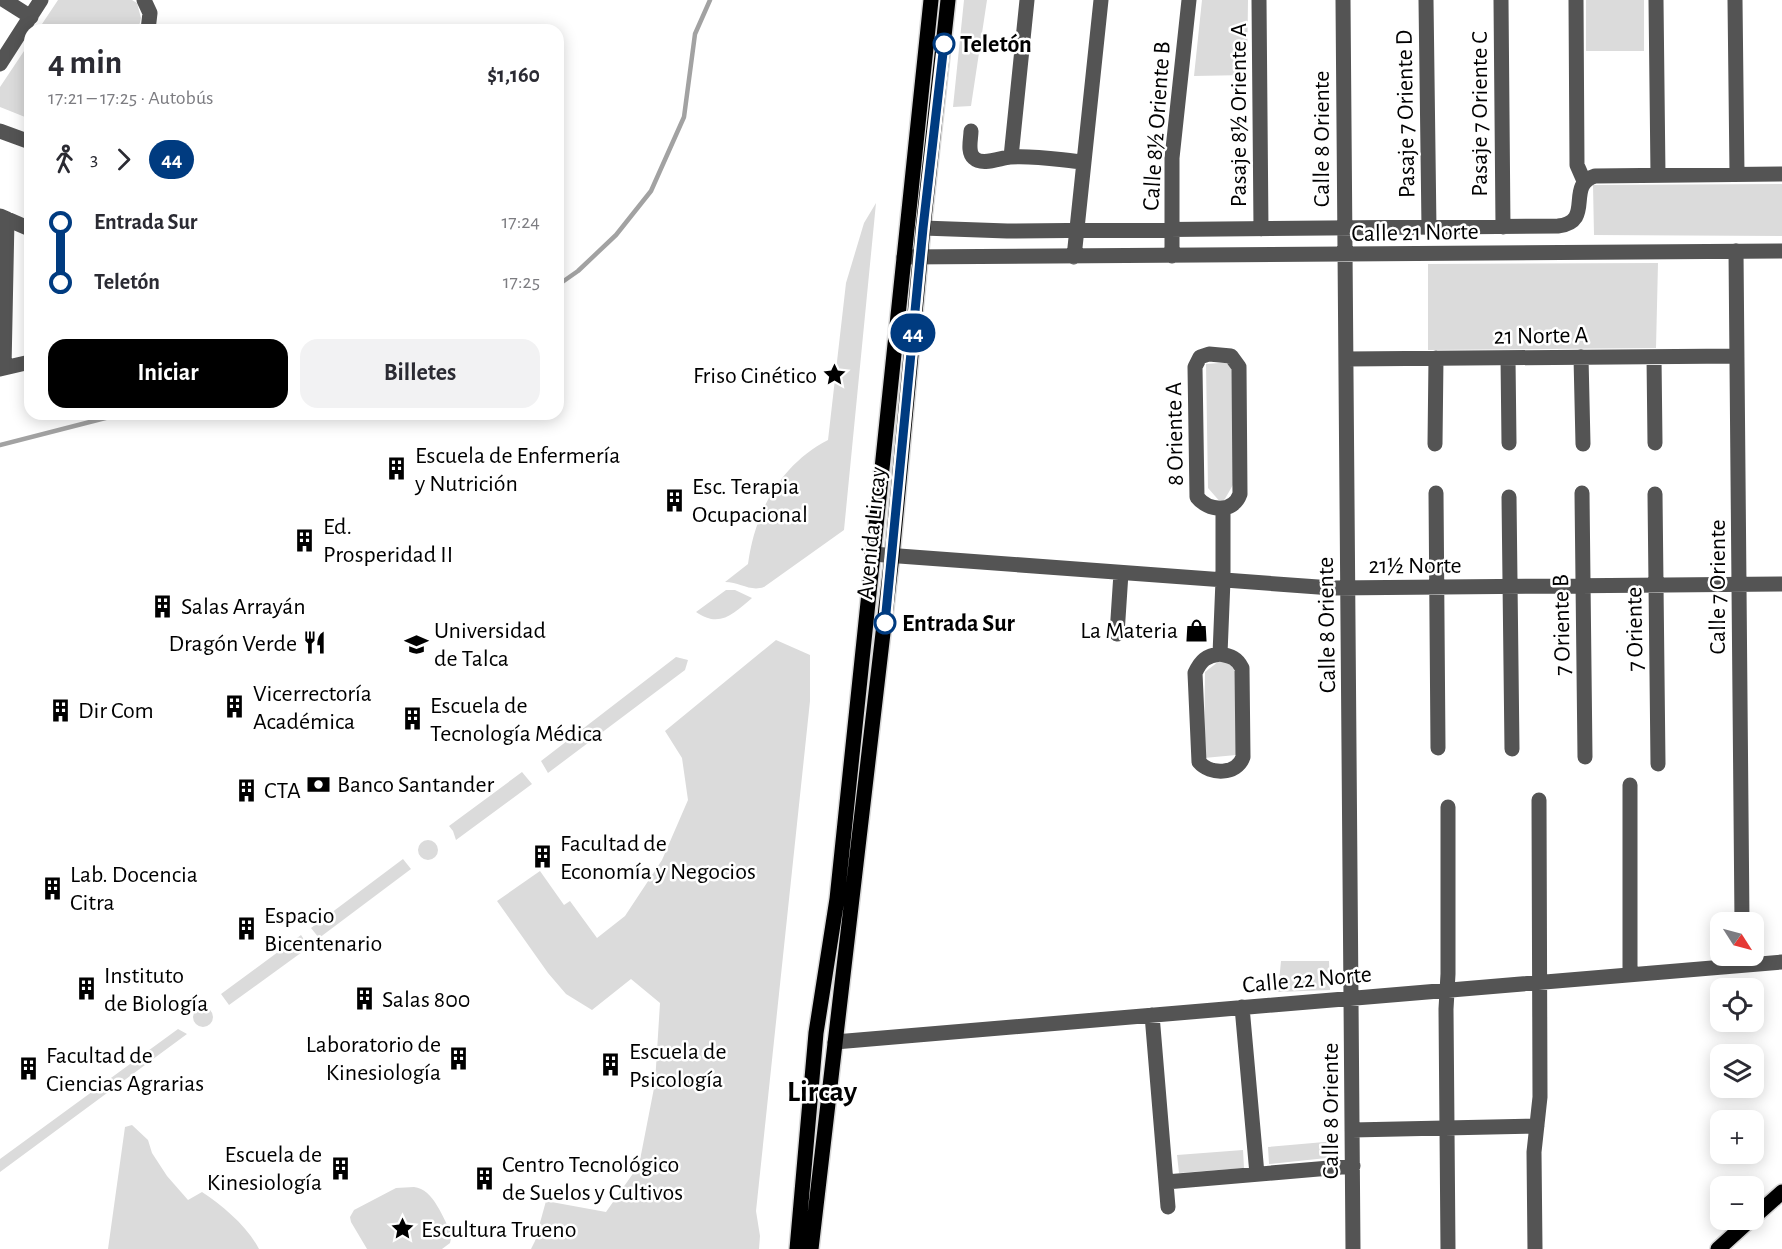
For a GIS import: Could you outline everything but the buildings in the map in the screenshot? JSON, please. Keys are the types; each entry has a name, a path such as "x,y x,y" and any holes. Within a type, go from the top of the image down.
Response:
{"main road":[{"name":"Avenida Lircay","path":"797,1249 816,1033 837,899 931,0"},
{"name":"Avenida Lircay","path":"811,1249 892,555 920,257 948,0"},
{"path":"816,1033 835,1041"},
{"path":"1764,1208 1782,1192"},
{"path":"1718,1249 1739,1230"}],"street":[{"path":"4,0 31,17"},
{"path":"26,24 41,0"},
{"path":"144,0 150,13 149,24"},
{"path":"1011,157 1027,0"},
{"path":"1074,257 1101,0"},
{"name":"Calle 8½ Oriente B","path":"1172,256 1173,137 1189,0"},
{"name":"Pasaje 8½ Oriente A","path":"1259,0 1261,229"},
{"name":"Calle 8 Oriente","path":"1343,0 1353,1249"},
{"name":"Pasaje 7 Oriente D","path":"1426,0 1429,228"},
{"name":"Pasaje 7 Oriente C","path":"1501,0 1503,227"},
{"path":"1576,0 1577,165 1584,181 1594,176 1782,174"},
{"path":"1656,0 1658,175"},
{"path":"1735,0 1737,174"},
{"path":"0,64 24,28"},
{"path":"0,131 24,140"},
{"path":"971,131 970,151 973,158 982,161 1011,157 1084,162"},
{"name":"Calle 21 Norte","path":"923,228 979,231 1564,226 1574,220 1579,210 1580,191 1584,181"},
{"path":"24,226 4,218 2,369 24,364"},
{"path":"977,257 979,231"},
{"name":"Calle 7 Oriente","path":"1736,251 1742,912"},
{"name":"Calle 21 Norte","path":"904,257 1782,251"},
{"name":"8 Oriente A","path":"1209,354 1232,356 1239,367 1240,494 1238,501 1232,506 1223,508 1208,507 1197,497 1195,367 1200,357 1209,354"},
{"name":"21 Norte A","path":"1346,359 1737,356"},
{"path":"1581,357 1583,444"},
{"path":"1654,357 1655,443"},
{"path":"1435,444 1436,358"},
{"path":"1508,358 1509,442"},
{"path":"1436,493 1438,748"},
{"name":"7 Oriente B","path":"1582,493 1585,757"},
{"name":"7 Oriente","path":"1655,494 1658,764"},
{"path":"1509,497 1512,750"},
{"path":"1220,654 1223,508"},
{"name":"21½ Norte","path":"872,554 1348,588 1782,584"},
{"path":"1118,634 1121,573"},
{"path":"1220,654 1231,656 1242,668 1244,757 1241,765 1234,769 1212,771 1204,769 1199,762 1195,673 1200,663 1208,656 1220,654"},
{"path":"1630,785 1630,975"},
{"path":"1535,1249 1534,1152 1540,1097 1539,800"},
{"path":"1448,807 1448,1249"},
{"name":"Calle 22 Norte","path":"1764,961 1782,962"},
{"name":"Calle 22 Norte","path":"835,1041 1630,975 1710,964"},
{"path":"1242,1007 1257,1174"},
{"path":"1152,1015 1168,1207"},
{"path":"1352,1130 1537,1126"},
{"path":"1166,1182 1353,1166"}],"shaded area":[{"path":"58,0 132,0 137,3 141,18 140,24 42,24"},
{"path":"964,0 987,0 971,106 953,107"},
{"path":"1202,0 1248,0 1247,75 1194,76"},
{"path":"1586,0 1644,0 1644,51 1586,51"},
{"path":"24,51 24,117 0,107 0,87"},
{"path":"1782,184 1782,236 1594,235 1593,185"},
{"path":"876,203 844,530 764,587 749,588 725,582 748,564 757,526 773,492 783,477 811,450 828,440 846,283 864,223"},
{"path":"1658,263 1656,348 1428,350 1428,264"},
{"path":"1232,362 1234,483 1222,504 1208,488 1206,364"},
{"path":"726,590 735,590 752,598 733,614 720,619 705,617 696,612"},
{"path":"776,640 810,655 810,701 756,1211 760,1236 759,1249 531,1249 546,1201 606,1212 639,1165 655,1083 660,1003 631,979 592,1010 566,994 548,973 497,901 540,871 564,905 570,901 597,938 625,916 662,860 688,800 682,758 665,731"},
{"path":"676,657 688,660 685,670 548,773 541,761"},
{"path":"1223,658 1239,673 1236,755 1204,758 1205,672"},
{"path":"522,772 532,784 456,840 449,826"},
{"path":"428,840 435,843 438,850 435,857 428,860 421,857 418,850 421,843"},
{"path":"403,859 411,869 319,938 311,928"},
{"path":"301,935 309,947 229,1005 221,994"},
{"path":"1281,961 1329,961 1330,990 1278,992"},
{"path":"203,1007 210,1010 213,1017 210,1024 203,1027 196,1024 193,1017 196,1010"},
{"path":"178,1029 187,1034 0,1172 0,1159"},
{"path":"132,1125 148,1140 152,1153 167,1176 188,1200 202,1192 234,1217 259,1249 108,1249 125,1127"},
{"path":"1336,1141 1336,1157 1269,1164 1268,1147"},
{"path":"1243,1150 1244,1168 1179,1173 1177,1155"},
{"path":"414,1187 427,1193 437,1206 452,1234 450,1243 442,1249 367,1249 351,1222 350,1217 354,1210 396,1188"}],"waterway":[{"path":"564,281 578,271 616,235 651,191 684,117 695,34 710,0"},
{"path":"0,445 98,420"}],"bus line":[{"name":"44","path":"885,623 923,228 944,44"}],"place":[{"name":"Teletón","path":"944,44"},
{"name":"Friso Cinético","path":"835,375"},
{"name":"Escuela de Enfermería y Nutrición","path":"397,469"},
{"name":"Esc. Terapia Ocupacional","path":"674,500"},
{"name":"Ed. Prosperidad II","path":"305,540"},
{"name":"Salas Arrayán","path":"163,606"},
{"name":"Entrada Sur","path":"885,623"},
{"name":"La Materia","path":"1196,630"},
{"name":"Dragón Verde","path":"315,643"},
{"name":"Universidad de Talca","path":"416,644"},
{"name":"Vicerrectoría Académica","path":"235,707"},
{"name":"Dir Com","path":"60,710"},
{"name":"Escuela de Tecnología Médica","path":"412,719"},
{"name":"Banco Santander","path":"319,784"},
{"name":"CTA","path":"246,790"},
{"name":"Facultad de Economía y Negocios","path":"542,857"},
{"name":"Lab. Docencia Citra","path":"52,888"},
{"name":"Espacio Bicentenario","path":"246,929"},
{"name":"Instituto de Biología","path":"86,989"},
{"name":"Salas 800","path":"364,999"},
{"name":"Laboratorio de Kinesiología","path":"459,1058"},
{"name":"Escuela de Psicología","path":"611,1065"},
{"name":"Facultad de Ciencias Agrarias","path":"28,1069"},
{"name":"Escuela de Kinesiología","path":"340,1168"},
{"name":"Centro Tecnológico de Suelos y Cultivos","path":"484,1178"},
{"name":"Escultura Trueno","path":"403,1229"}],"district":[{"name":"Lircay","path":"822,1091"}]}
